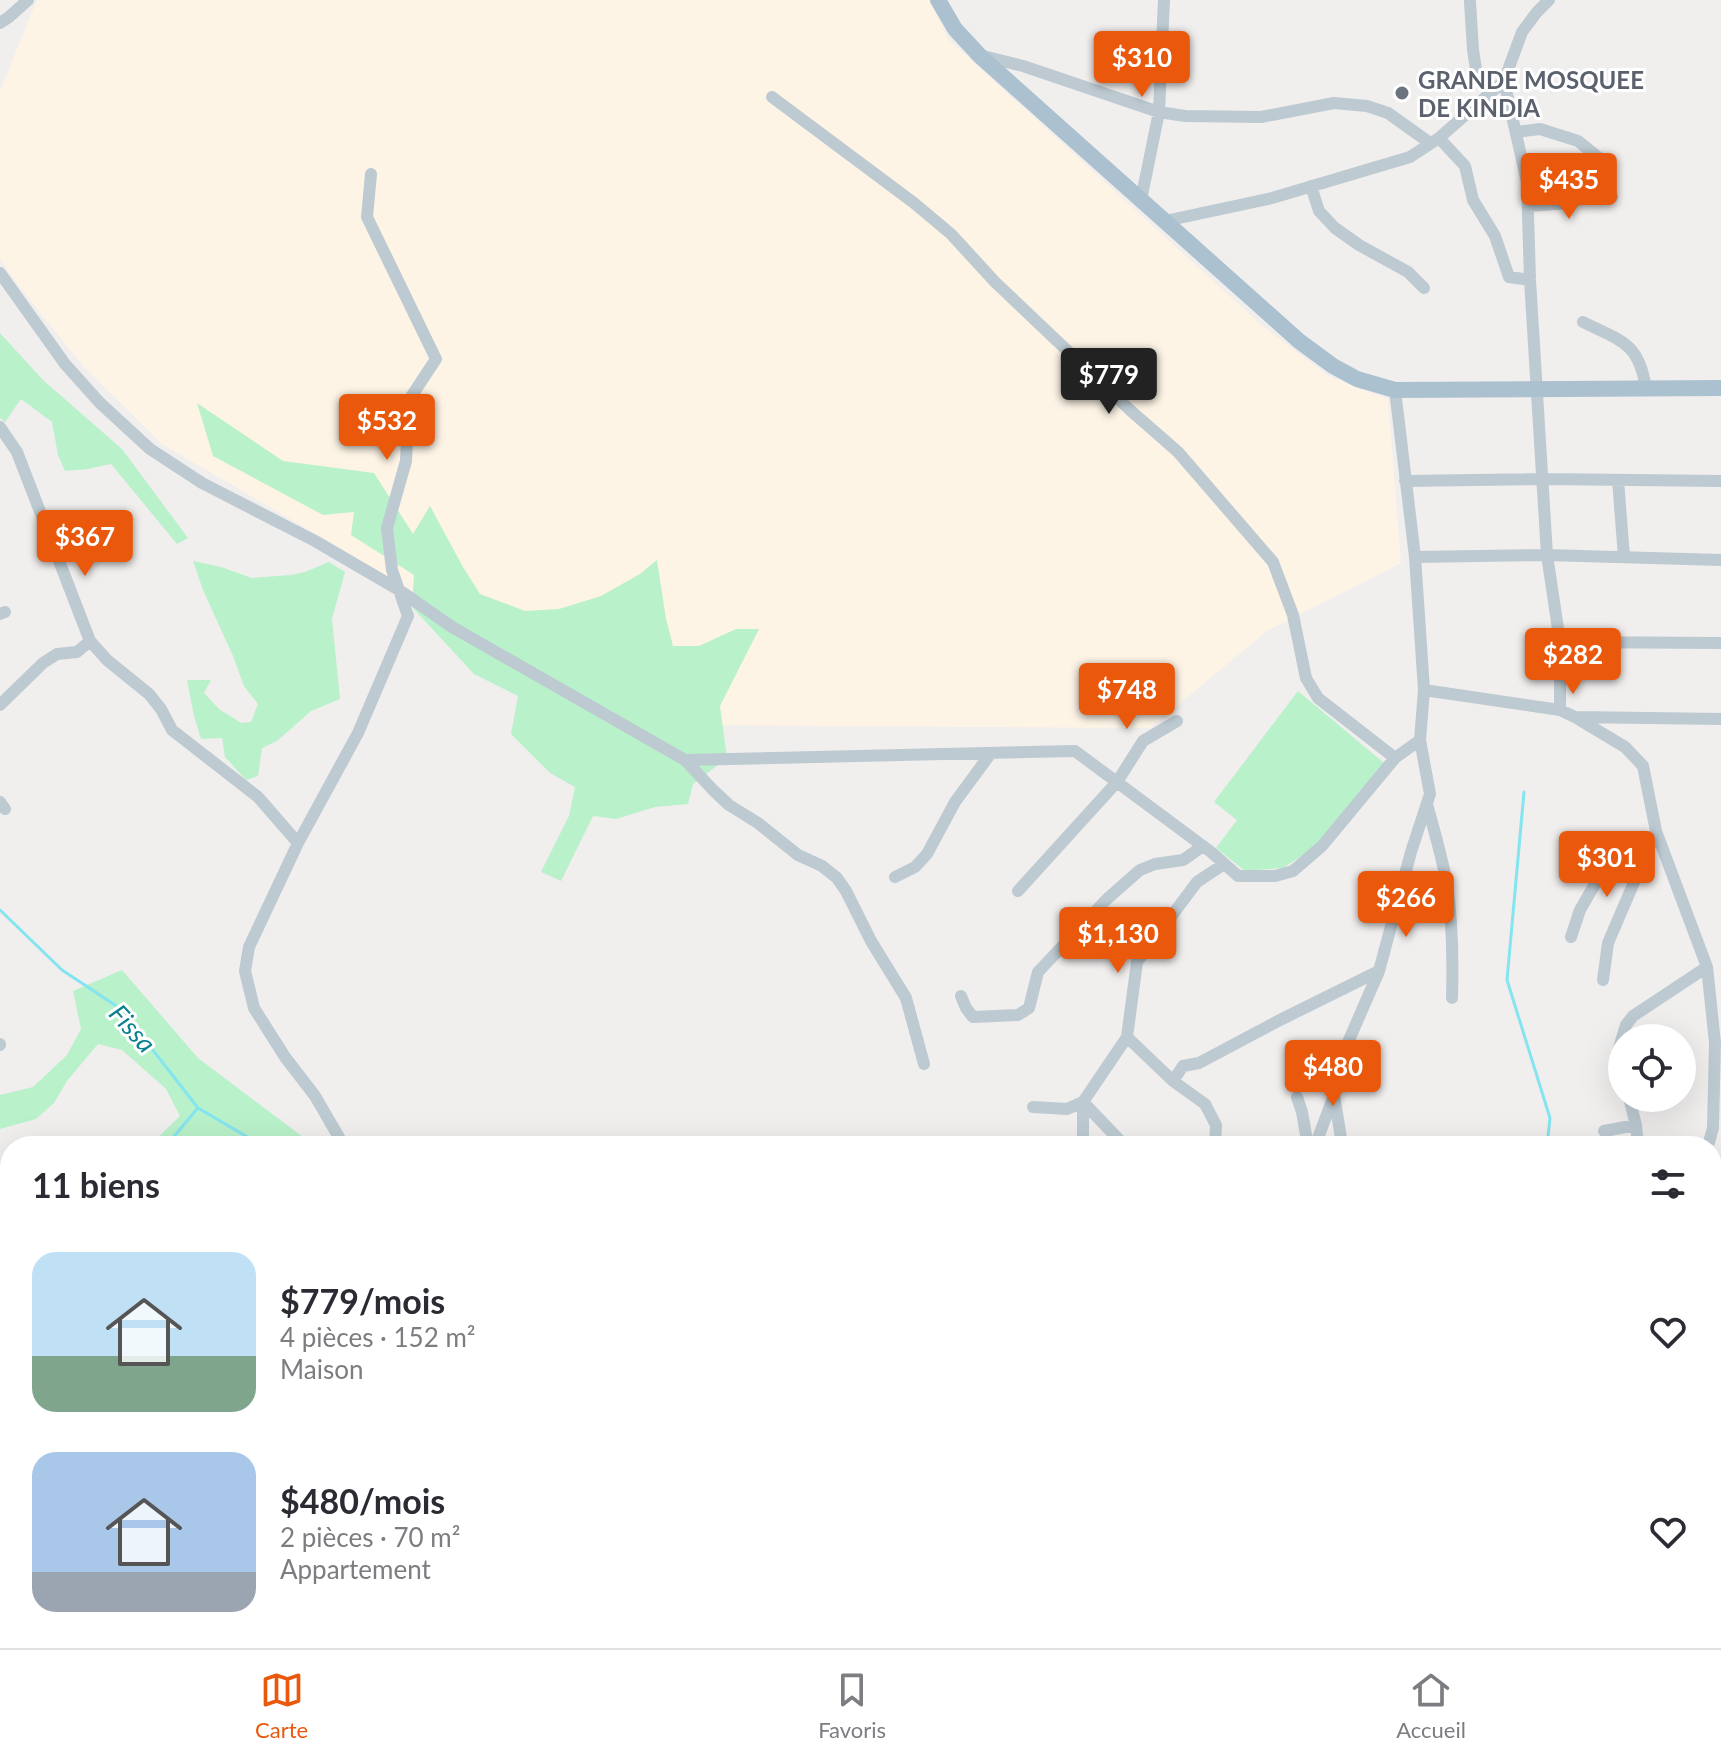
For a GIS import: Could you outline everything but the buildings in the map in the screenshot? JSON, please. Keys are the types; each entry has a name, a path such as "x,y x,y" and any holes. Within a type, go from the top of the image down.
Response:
{"main road":[{"path":"938,0 955,29 980,56 1299,341 1357,379 1395,390 1721,388"}],"street":[{"path":"0,23 28,0"},
{"path":"1141,200 1159,112 1164,0"},
{"path":"1165,221 1272,198 1410,157 1434,141 1504,81 1522,32 1549,0"},
{"path":"1470,2 1477,76 1491,93"},
{"path":"980,56 1023,66 1159,112 1185,116 1261,117 1334,103 1367,106 1388,113 1434,141 1465,166 1473,200 1495,236 1509,277 1530,280"},
{"path":"1504,81 1527,182 1547,555 1560,642 1560,710"},
{"path":"772,97 951,234 995,282 1178,452 1273,562 1293,615 1306,678 1318,698 1395,758"},
{"path":"1516,132 1540,129 1578,141 1599,158"},
{"path":"338,1136 315,1096 285,1057 254,1008 245,971 249,947 298,843 358,733 408,616 392,570 387,528 406,461 409,400 436,359 367,217 371,174"},
{"path":"1311,186 1319,211 1335,228 1408,272 1424,288"},
{"path":"1528,206 1570,203 1597,190 1612,197"},
{"path":"0,273 65,364 100,403 150,449 202,483 315,541 399,590 452,627 685,760 729,805 758,823 798,855 822,866 837,878 906,998 924,1064"},
{"path":"1583,322 1627,344 1643,369 1646,389"},
{"path":"1319,1136 1334,1095 1339,1063 1379,971 1430,794 1420,740 1424,690 1415,557 1395,390"},
{"path":"0,427 17,452 90,641 107,660 149,694 172,730 258,797 298,843"},
{"path":"1618,480 1624,557"},
{"path":"1405,481 1721,481"},
{"path":"1415,557 1547,555 1721,560"},
{"path":"0,705 43,663 57,654 77,652 90,641"},
{"path":"1560,642 1721,643"},
{"path":"1424,690 1560,710 1625,747 1643,766 1656,831 1707,967 1715,1043 1711,1136"},
{"path":"1575,717 1721,719"},
{"path":"1018,891 1117,782 1143,741 1177,721"},
{"path":"685,760 1075,751 1203,846 1238,876 1275,876 1293,871 1322,846 1395,758 1420,740"},
{"path":"895,877 915,867 927,854 955,802 991,753"},
{"path":"1427,804 1447,887 1452,998"},
{"path":"1603,980 1608,943 1656,831"},
{"path":"961,996 973,1017 1018,1015 1029,1008 1038,972 1107,899 1140,870 1155,864 1183,860 1203,846"},
{"path":"1571,937 1580,910 1595,884 1620,857 1649,846"},
{"path":"1033,1107 1067,1109 1083,1102 1127,1037 1137,962 1197,882 1224,864"},
{"path":"1627,1024 1633,1016 1707,967"},
{"path":"1173,1081 1183,1066 1199,1063 1379,971"},
{"path":"1127,1037 1173,1081 1205,1104 1216,1125 1215,1136"},
{"path":"1334,1095 1342,1136"},
{"path":"1297,1097 1306,1136"},
{"path":"1083,1102 1083,1136"},
{"path":"1083,1102 1115,1136"},
{"path":"1302,1112 1336,1136"},
{"path":"1633,1112 1637,1136"},
{"path":"1604,1131 1636,1125"}],"shaded area":[{"path":"37,0 930,0 948,39 1259,323 1328,376 1388,399 1401,563 1267,631 1150,728 684,725 454,615 162,444 83,366 0,259 0,91"}],"green space":[{"path":"0,333 43,380 122,449 188,538 177,544 111,464 65,471 58,455 52,422 21,399 5,422 0,418"},
{"path":"197,403 283,461 374,473 413,534 430,506 480,594 525,611 559,609 601,596 640,574 657,560 673,646 699,646 736,629 759,629 720,706 727,758 693,784 688,804 655,807 616,819 593,816 561,881 541,872 569,816 575,787 550,773 511,734 518,696 474,674 412,607 414,575 351,535 354,512 323,515 213,456"},
{"path":"193,561 252,578 291,575 329,562 345,572 332,619 340,699 311,711 277,741 262,748 258,776 246,780 225,757 222,738 201,739 194,716 187,680 211,680 204,693 219,709 241,723 251,722 258,704 244,686"},
{"path":"1298,691 1384,763 1318,845 1283,868 1245,871 1216,848 1237,820 1214,802"},
{"path":"122,970 198,1058 302,1136 159,1136 180,1116 166,1089 122,1050 98,1044 67,1081 54,1103 36,1119 0,1129 0,1095 33,1087 67,1055 81,1029 73,991"}],"waterway":[{"path":"1524,792 1507,980 1550,1118 1548,1136"},
{"name":"Fissa","path":"0,910 62,970 121,1009 198,1108 246,1136"},
{"path":"174,1136 197,1109"}],"place":[{"name":"GRANDE MOSQUEE DE KINDIA","path":"1402,93"}]}
